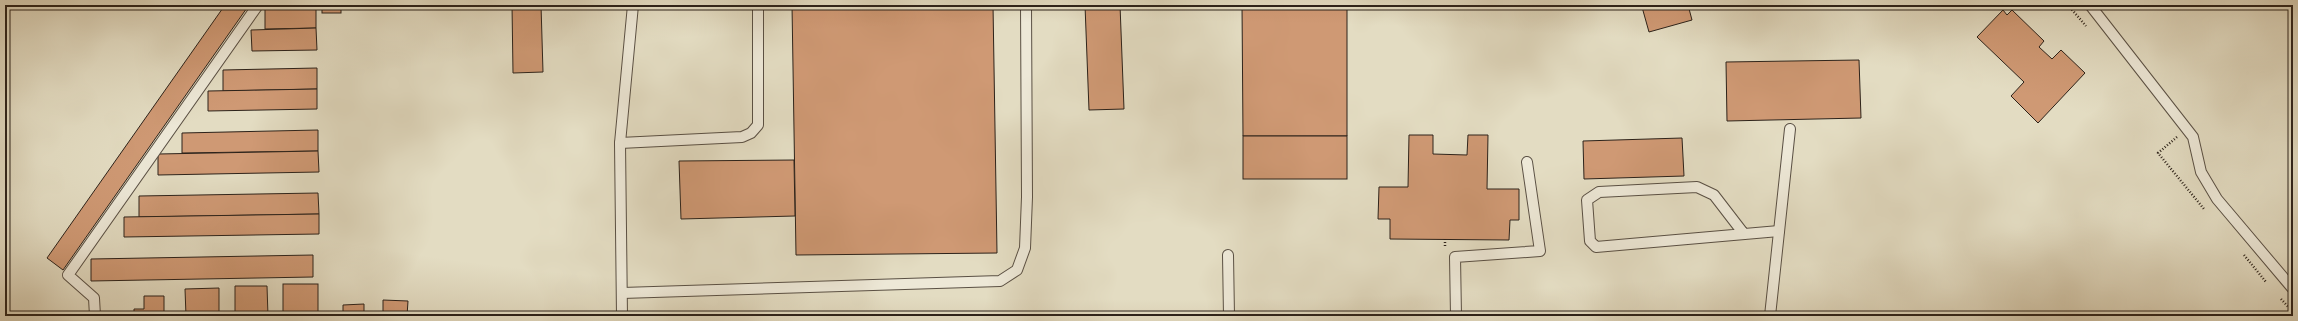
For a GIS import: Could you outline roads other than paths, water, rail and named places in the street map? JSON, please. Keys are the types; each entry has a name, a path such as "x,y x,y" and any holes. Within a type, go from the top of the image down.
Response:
{"lane":[{"path":"95,316 94,298 68,275 258,5"},
{"path":"622,316 620,143 633,5"},
{"path":"620,143 742,137 751,133 758,124 758,5"},
{"path":"622,293 1000,281 1017,270 1025,248 1027,197 1026,5"},
{"path":"2090,5 2193,137 2201,172 2216,199 2293,289"},
{"path":"1770,316 1790,128"},
{"path":"1456,316 1455,257 1540,250 1527,162"},
{"path":"1744,234 1714,195 1697,187 1599,192 1587,200 1590,240 1596,247 1779,231"},
{"path":"1228,255 1229,316"}]}
